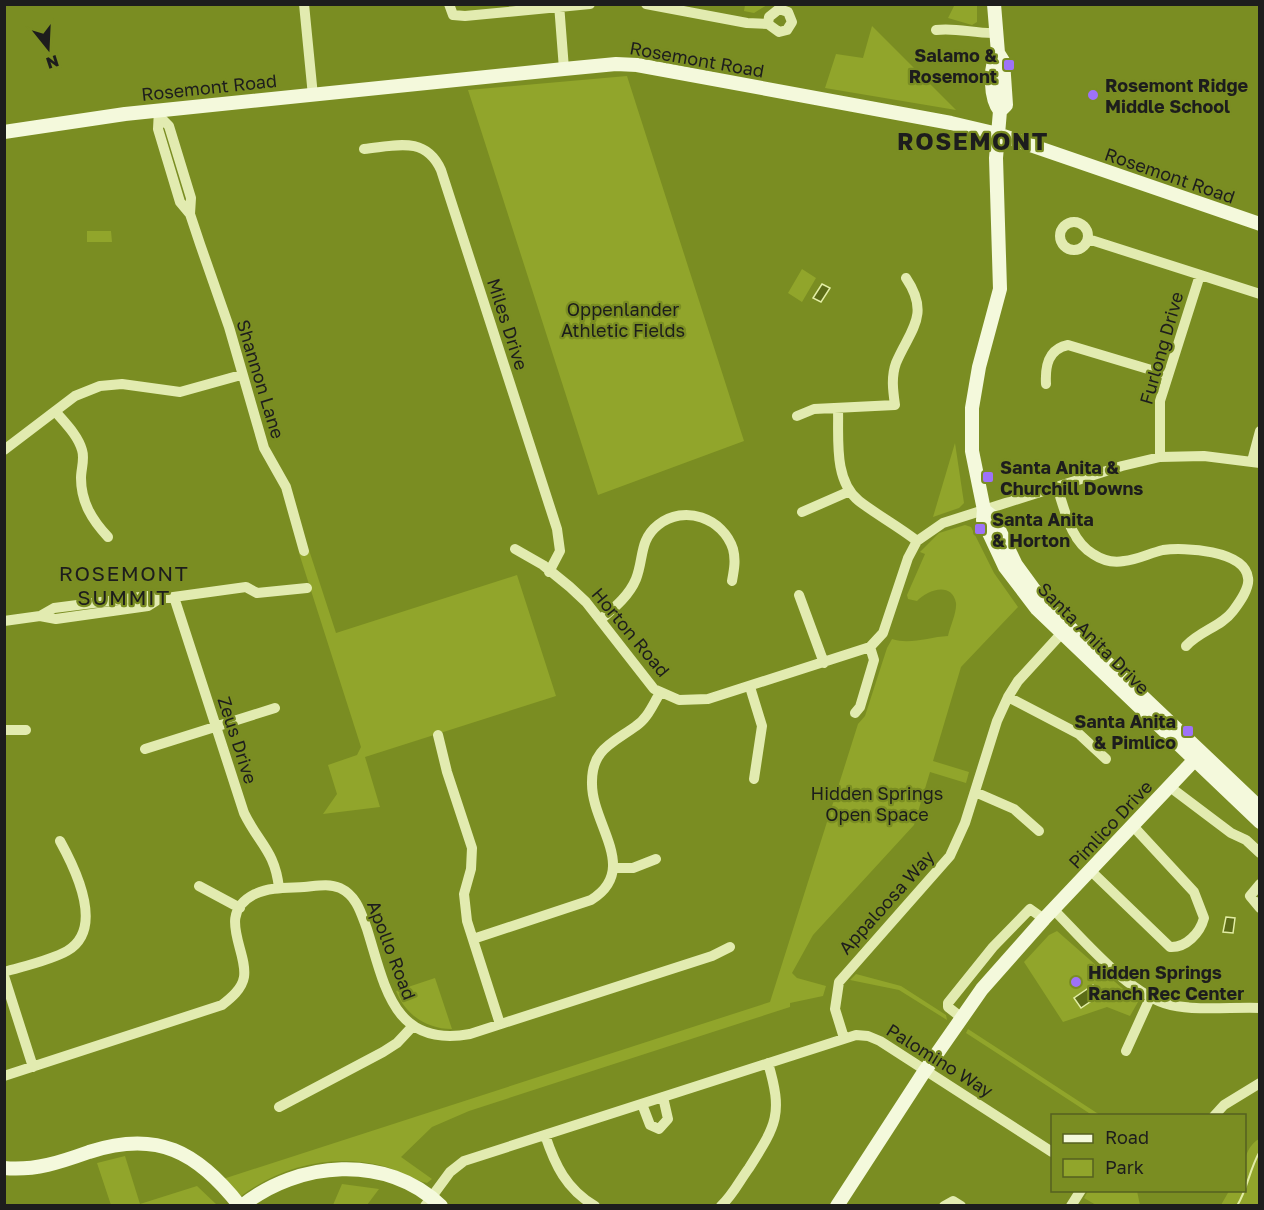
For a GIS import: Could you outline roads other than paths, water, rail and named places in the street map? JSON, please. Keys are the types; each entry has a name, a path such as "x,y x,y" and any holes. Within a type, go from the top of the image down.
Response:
{"main road":[{"name":"Santa Anita Drive","path":"994,4 998,53 1004,61 1006,105 1000,111 996,170 1002,264 1000,289 979,367 972,408 972,451 984,510 983,520 1016,584 1062,634 1198,757 1260,808"},
{"name":"Rosemont Road","path":"4,132 564,69 616,64 637,65 943,121 998,134 1260,224"},
{"name":"Santa Anita Drive","path":"984,510 993,517 1016,565 1043,602 1260,822"},
{"name":"Pimlico Drive","path":"837,1206 926,1069 988,982 1049,914 1198,757"},
{"path":"4,1168 34,1169 122,1143 151,1143 192,1160 241,1206 282,1181 302,1174 334,1169 380,1173 432,1202"}],"street":[{"path":"304,4 313,96"},
{"path":"450,9 465,16 590,4"},
{"path":"646,4 747,23 768,24"},
{"path":"559,6 564,69"},
{"path":"936,30 949,28 970,33 996,33"},
{"name":"Shannon Lane","path":"159,114 158,129 180,202 190,214 229,327 241,375 264,448 286,487 304,551"},
{"name":"Miles Drive","path":"364,149 418,146 432,154 441,170 557,529 560,551 549,572"},
{"path":"1088,239 1200,275"},
{"name":"Furlong Drive","path":"1160,457 1158,416 1168,375 1200,275 1260,294"},
{"path":"797,416 814,409 895,405 894,373 913,335 918,316 915,295 906,278"},
{"path":"1046,384 1048,359 1057,350 1068,345 1168,375"},
{"path":"4,450 75,396 100,386 131,384 165,392 180,392 241,375"},
{"path":"838,408 841,469 850,492 917,541"},
{"path":"55,411 80,444 83,456 81,478 84,500 93,520 108,537"},
{"path":"855,713 860,708 874,660 870,647 883,633 908,558 917,541 943,523 1122,466 1160,457 1204,456 1256,462 1260,431"},
{"path":"1057,487 1075,536 1085,549 1098,557 1124,561 1162,550 1194,549 1226,557 1244,568 1249,580 1232,612 1223,621 1198,634 1186,646"},
{"path":"802,512 850,492"},
{"path":"600,620 622,600 632,587 647,537 658,525 672,517 687,515 701,517 720,528 734,551 732,581"},
{"name":"Horton Road","path":"515,549 543,565 570,587 600,620 648,682 660,693 679,700 698,701 750,687 870,647"},
{"path":"4,621 40,616 54,608 147,596 159,599 246,587 264,593 307,588"},
{"path":"799,595 824,663"},
{"name":"Zeus Drive","path":"174,597 244,813 274,862 279,888"},
{"name":"Appaloosa Way","path":"844,1038 835,1009 839,982 950,856 1008,696 1018,681 1062,634"},
{"path":"750,687 762,726 754,779"},
{"path":"473,939 591,900 607,887 614,868 593,794 593,771 606,746 644,719 660,693"},
{"path":"1008,696 1079,734 1106,759"},
{"path":"145,749 275,708"},
{"path":"4,730 26,730"},
{"path":"438,735 447,772 472,848 471,869 464,894 467,921 500,1024"},
{"path":"1170,787 1231,833 1246,840 1260,853"},
{"path":"975,792 1014,809 1039,831"},
{"path":"1091,871 1170,947 1180,946 1196,934 1204,918 1194,892 1133,826"},
{"path":"33,1067 4,974 66,951 77,942 84,930 87,918 85,906 60,841"},
{"path":"614,868 633,868 656,859"},
{"path":"1260,884 1250,896 1260,908"},
{"name":"Apollo Road","path":"240,908 257,893 279,888 328,885 341,888 352,897 361,910 390,998 398,1013 412,1027 428,1034 448,1037 470,1034 712,956 730,947"},
{"path":"4,1076 222,1005 229,1000 241,985 244,975 235,936 236,918 240,908 199,886"},
{"path":"962,1018 948,1007 948,1003 993,947 1030,909 1049,914 1150,998 1171,1005 1260,1008"},
{"path":"1126,1051 1150,998"},
{"path":"279,1107 383,1052 397,1043 412,1027"},
{"name":"Palomino Way","path":"432,1202 450,1172 464,1161 844,1038 868,1036 926,1069 1051,1151"},
{"path":"721,1206 774,1128 778,1100 768,1063"},
{"path":"1216,1114 1222,1106 1260,1083"},
{"path":"642,1104 650,1125 659,1129 668,1119 663,1097"},
{"path":"544,1135 553,1160 566,1182 596,1206"},
{"path":"1071,1206 1080,1192"},
{"path":"944,1206 953,1201 961,1206"}],"waterway":[{"path":"1246,1186 1260,1151"},
{"path":"1237,1206 1244,1192"}],"place":[{"name":"Salamo & Rosemont","path":"1009,65"},
{"name":"Rosemont Ridge Middle School","path":"1093,95"},
{"name":"Santa Anita & Churchill Downs","path":"988,477"},
{"name":"Santa Anita & Horton","path":"980,529"},
{"name":"Santa Anita & Pimlico","path":"1188,731"},
{"name":"Hidden Springs Ranch Rec Center","path":"1076,982"}],"district":[{"name":"ROSEMONT","path":"973,140"},
{"name":"ROSEMONT SUMMIT","path":"124,585"}],"park label":[{"name":"Oppenlander Athletic Fields","path":"623,319"},
{"name":"Hidden Springs Open Space","path":"877,803"}]}
